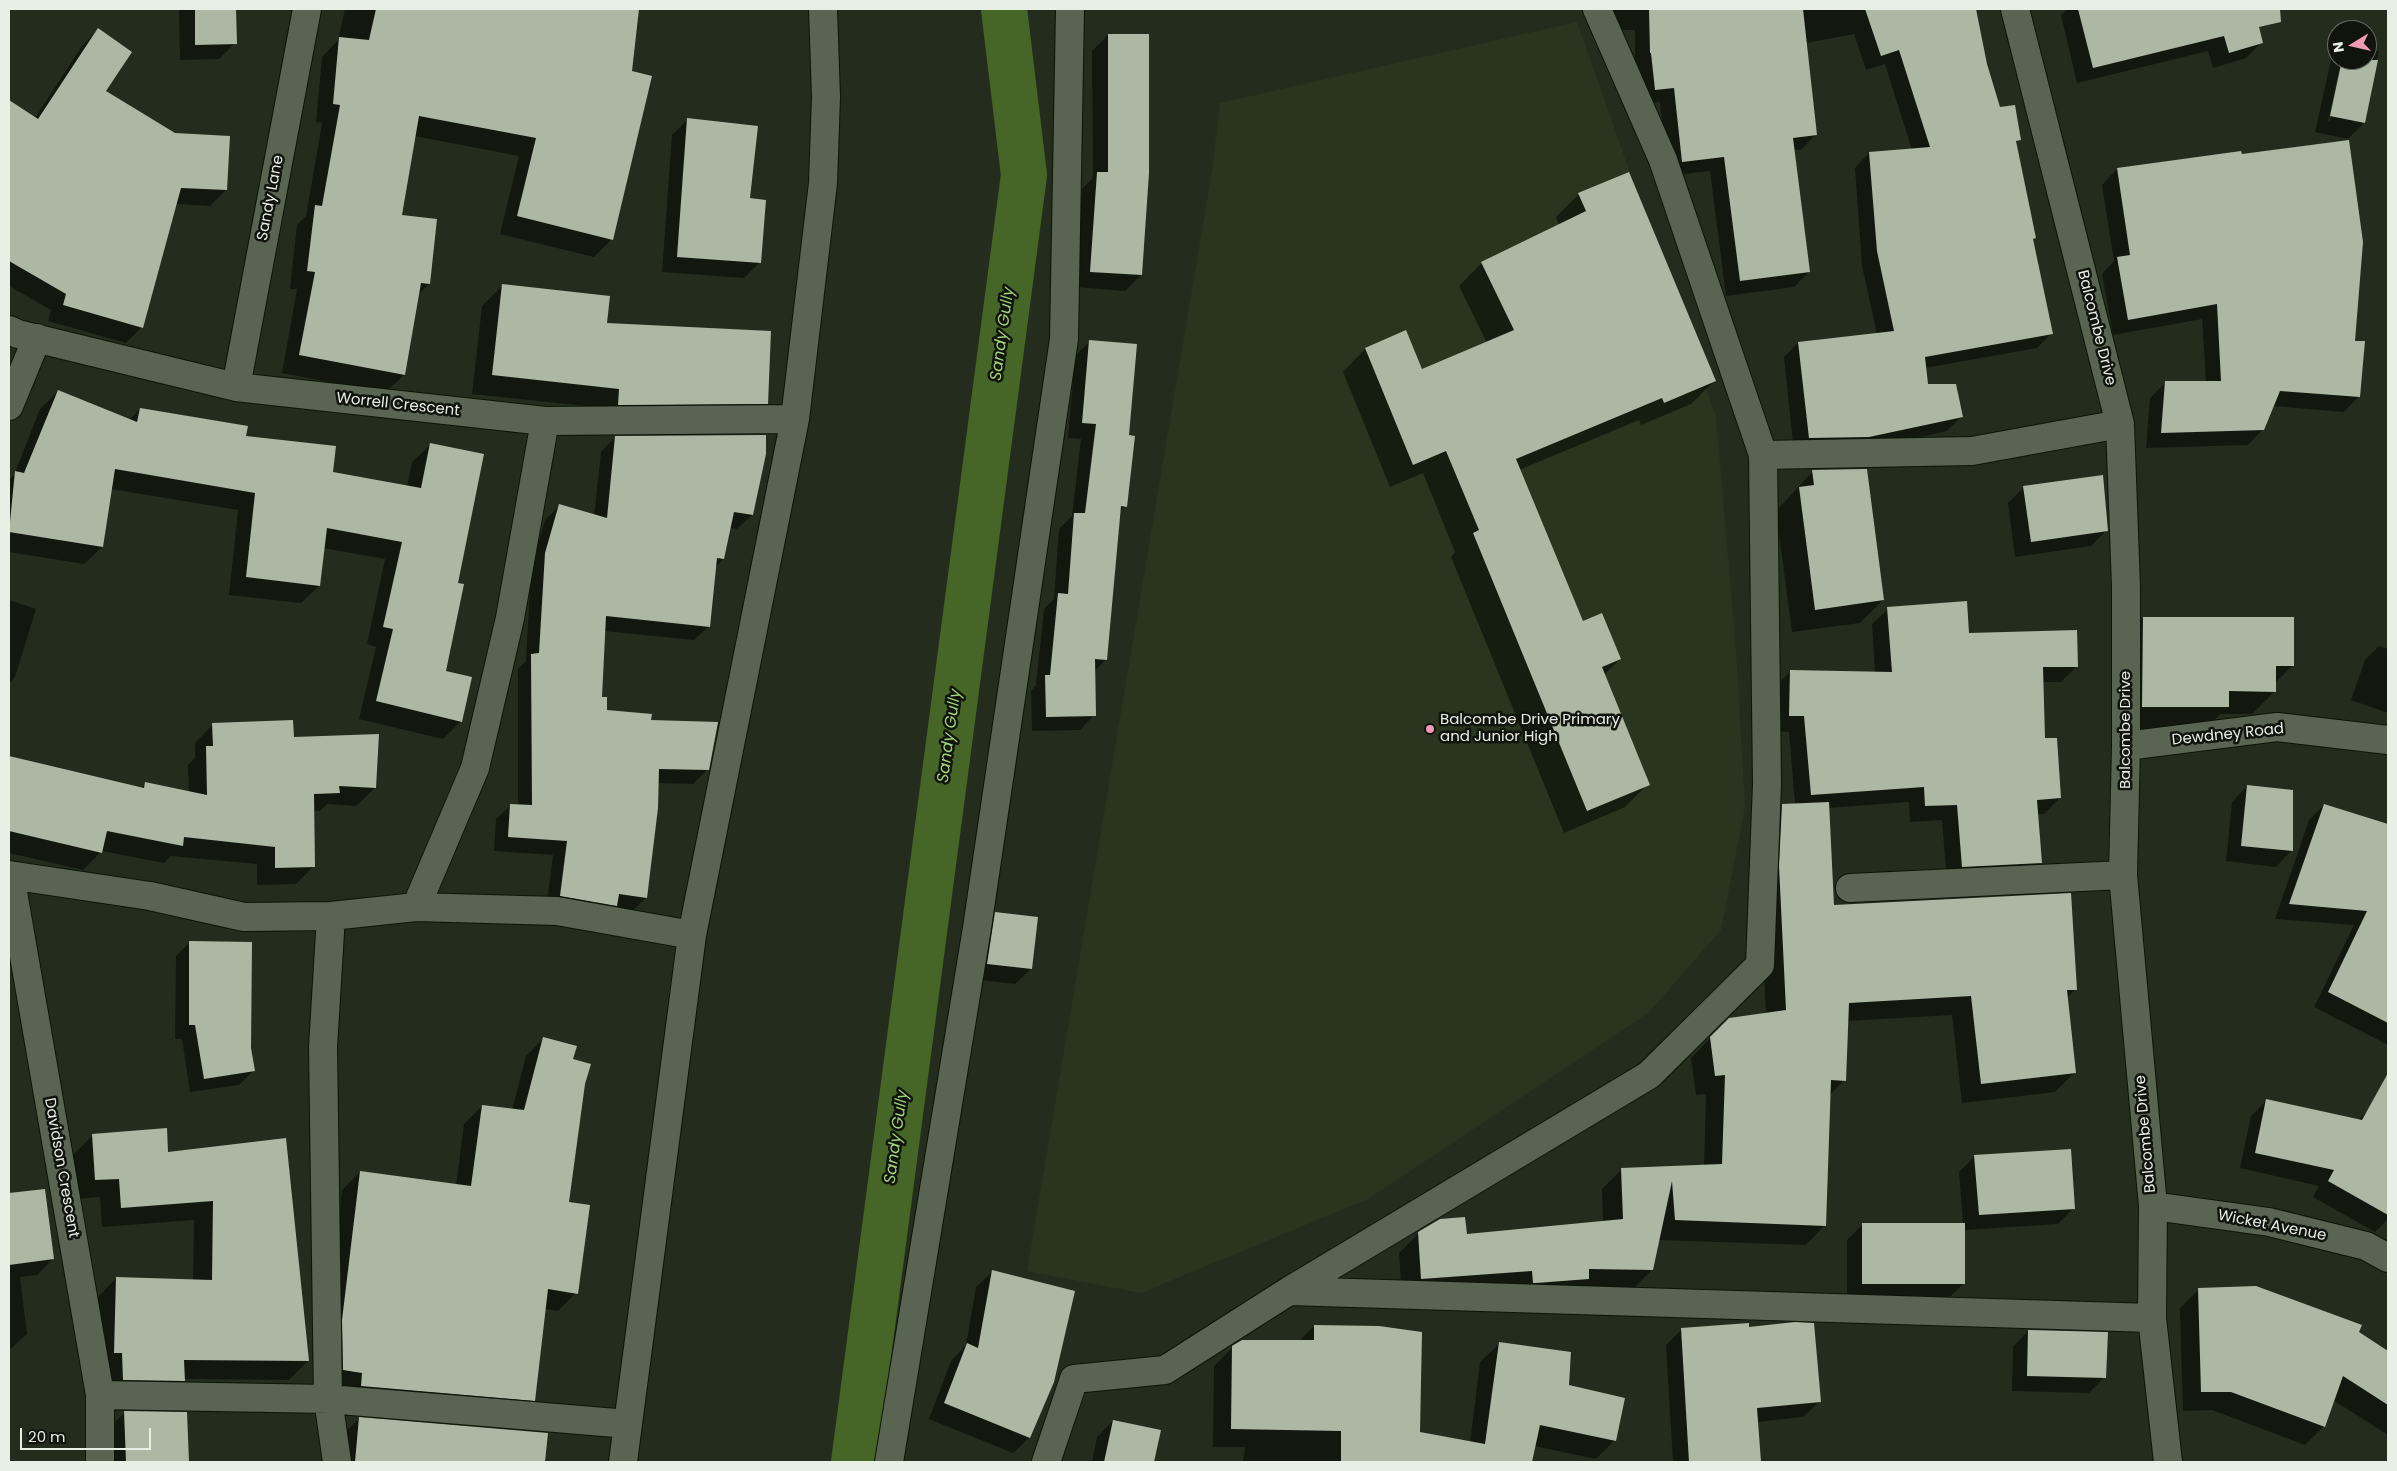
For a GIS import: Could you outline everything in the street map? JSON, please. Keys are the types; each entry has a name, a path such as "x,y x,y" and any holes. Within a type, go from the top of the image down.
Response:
{"street":[{"name":"Sandy Lane","path":"236,387 307,9"},
{"path":"623,1462 692,935 795,419 823,183 826,97 823,9"},
{"path":"889,1462 977,928 1064,338 1070,9"},
{"path":"1046,1462 1074,1379 1165,1370 1289,1291 1649,1075 1760,965 1767,784 1763,455 1663,160 1597,9"},
{"name":"Balcombe Drive","path":"2015,9 2120,424 2126,587 2126,746 2123,875 2153,1206 2152,1318 2168,1462"},
{"name":"Worrell Crescent","path":"9,330 18,334 236,387 545,421 795,419"},
{"path":"9,406 37,338"},
{"path":"416,907 475,768 510,618 545,421"},
{"path":"1763,455 1972,451 2120,424"},
{"name":"Dewdney Road","path":"2126,746 2277,727 2388,740"},
{"path":"9,875 150,896 244,917 331,916 416,907 558,911 692,935"},
{"name":"Davidson Crescent","path":"9,875 100,1395 100,1462"},
{"path":"1850,888 2123,875"},
{"path":"331,916 322,1047 328,1399 337,1462"},
{"name":"Wicket Avenue","path":"2153,1206 2269,1222 2366,1246 2388,1258"},
{"path":"1289,1291 2152,1318"},
{"path":"100,1395 328,1399 628,1424"}],"shaded area":[{"name":"Balcombe Drive Primary and Junior High","path":"1577,22 1716,417 1736,651 1745,807 1721,930 1648,1013 1368,1199 1141,1293 1027,1271 1212,171 1220,103"}],"building":[{"path":"195,9 236,9 237,44 195,45"},
{"path":"376,9 639,9 632,71 652,76 613,240 517,216 536,138 419,116 402,215 437,219 430,284 421,283 405,375 299,355 315,272 307,271 315,205 322,206 340,105 333,104 339,37 369,40"},
{"path":"1649,9 1803,9 1817,135 1793,138 1810,272 1740,281 1724,157 1682,162 1674,88 1655,90 1650,53"},
{"path":"1865,9 1976,9 1987,64 2000,107 2015,105 2021,140 2016,141 2036,238 2033,239 2053,334 1925,357 1928,384 1956,384 1963,417 1869,437 1809,438 1798,342 1894,331 1877,251 1869,152 1930,147 1899,50 1881,56"},
{"path":"2078,9 2280,9 2281,22 2259,27 2263,43 2229,53 2224,36 2093,68"},
{"path":"98,28 132,52 106,91 175,133 230,136 227,190 181,188 143,328 63,305 66,294 9,261 9,100 38,119"},
{"path":"1108,34 1149,34 1149,173 1142,275 1090,272 1097,172 1108,172"},
{"path":"2340,70 2376,70 2365,123 2330,116"},
{"path":"687,118 758,126 750,198 766,200 761,263 677,257"},
{"path":"2349,140 2363,242 2355,341 2365,341 2360,397 2280,391 2264,430 2161,433 2165,381 2221,381 2217,304 2128,320 2117,257 2130,255 2117,168 2241,151 2242,154"},
{"path":"1629,172 1716,381 1664,403 1662,398 1516,459 1583,621 1602,613 1621,659 1602,667 1650,785 1587,811 1473,533 1479,530 1446,451 1413,465 1365,348 1406,330 1422,369 1514,330 1481,262 1586,211 1578,193"},
{"path":"502,284 610,296 607,323 771,331 768,404 618,405 619,389 492,375"},
{"path":"1089,340 1137,344 1129,435 1135,436 1127,507 1121,506 1107,660 1095,659 1096,716 1046,717 1045,675 1050,675 1058,593 1068,594 1074,513 1085,513 1096,424 1082,423"},
{"path":"58,390 137,422 140,408 248,426 246,436 336,446 333,472 421,488 430,443 484,454 458,583 464,584 446,671 472,677 462,722 376,701 393,629 383,627 402,542 327,528 320,586 246,577 255,493 115,469 103,547 9,532 15,471 24,473"},
{"path":"766,435 766,454 753,515 734,512 724,559 717,558 710,627 606,616 602,697 607,697 607,710 652,714 651,720 718,722 709,770 659,769 658,808 647,898 619,894 617,906 560,896 567,841 508,837 510,804 532,805 531,654 539,653 545,553 559,504 607,518 615,436"},
{"path":"1867,469 1884,600 1815,610 1799,487 1814,485 1812,470"},
{"path":"2103,475 2108,531 2031,542 2023,486"},
{"path":"1967,601 1969,633 2077,630 2078,667 2043,667 2045,738 2057,738 2061,798 2037,800 2042,863 1962,867 1957,805 1925,806 1924,787 1811,795 1804,716 1789,716 1790,670 1892,672 1887,607"},
{"path":"2143,617 2294,617 2294,666 2276,666 2276,692 2229,691 2229,707 2142,707"},
{"path":"293,720 294,737 379,734 376,788 339,786 340,793 314,794 315,867 275,868 275,847 184,837 183,846 107,831 102,853 9,831 9,756 144,788 145,782 207,795 206,746 213,746 212,723"},
{"path":"2247,785 2293,790 2293,851 2241,846"},
{"path":"1829,802 1834,905 2071,893 2077,990 2067,990 2076,1073 1981,1084 1971,996 1849,1003 1846,1081 1831,1080 1826,1226 1675,1220 1672,1181 1653,1270 1589,1269 1589,1279 1536,1283 1533,1283 1532,1271 1421,1279 1418,1232 1440,1219 1465,1217 1467,1234 1623,1219 1621,1168 1722,1164 1725,1075 1715,1076 1710,1037 1729,1018 1786,1010 1779,866 1782,804"},
{"path":"2324,804 2388,824 2388,1023 2328,992 2367,911 2289,904"},
{"path":"995,912 1038,917 1032,969 987,964"},
{"path":"189,941 252,942 251,1048 255,1071 204,1079 195,1025 189,1025"},
{"path":"543,1037 577,1046 573,1059 591,1064 585,1084 569,1202 590,1205 578,1294 548,1289 535,1401 361,1386 362,1373 343,1370 342,1320 360,1171 471,1186 482,1105 524,1110"},
{"path":"2388,1073 2388,1215 2328,1181 2334,1170 2255,1153 2266,1099 2362,1120"},
{"path":"167,1128 168,1152 286,1138 309,1361 184,1360 185,1381 123,1380 122,1353 114,1353 116,1277 212,1280 213,1201 121,1208 119,1179 95,1180 92,1134"},
{"path":"2071,1149 2075,1209 1979,1215 1974,1155"},
{"path":"45,1189 54,1259 9,1265 9,1193"},
{"path":"1862,1223 1965,1223 1965,1284 1862,1284"},
{"path":"992,1270 1075,1291 1054,1382 1030,1438 944,1403 967,1343 978,1348"},
{"path":"2256,1286 2362,1325 2359,1332 2388,1351 2388,1405 2343,1376 2325,1427 2231,1392 2201,1392 2198,1288"},
{"path":"1795,1322 1814,1323 1821,1402 1757,1408 1761,1462 1689,1462 1681,1328 1749,1323 1749,1327"},
{"path":"1314,1325 1379,1326 1422,1332 1420,1432 1485,1444 1499,1342 1571,1352 1569,1385 1625,1398 1616,1441 1540,1425 1532,1462 1341,1462 1341,1431 1231,1429 1232,1346 1242,1340 1314,1340"},
{"path":"2028,1330 2108,1332 2106,1378 2027,1376"},
{"path":"124,1411 187,1412 189,1462 126,1462"},
{"path":"359,1417 548,1433 545,1462 355,1462"},
{"path":"1113,1420 1161,1430 1154,1462 1104,1462"}],"waterway":[{"name":"Sandy Gully","path":"854,1462 1024,175 1004,9"}],"place":[{"name":"Balcombe Drive Primary and Junior High","path":"1430,729"}]}
